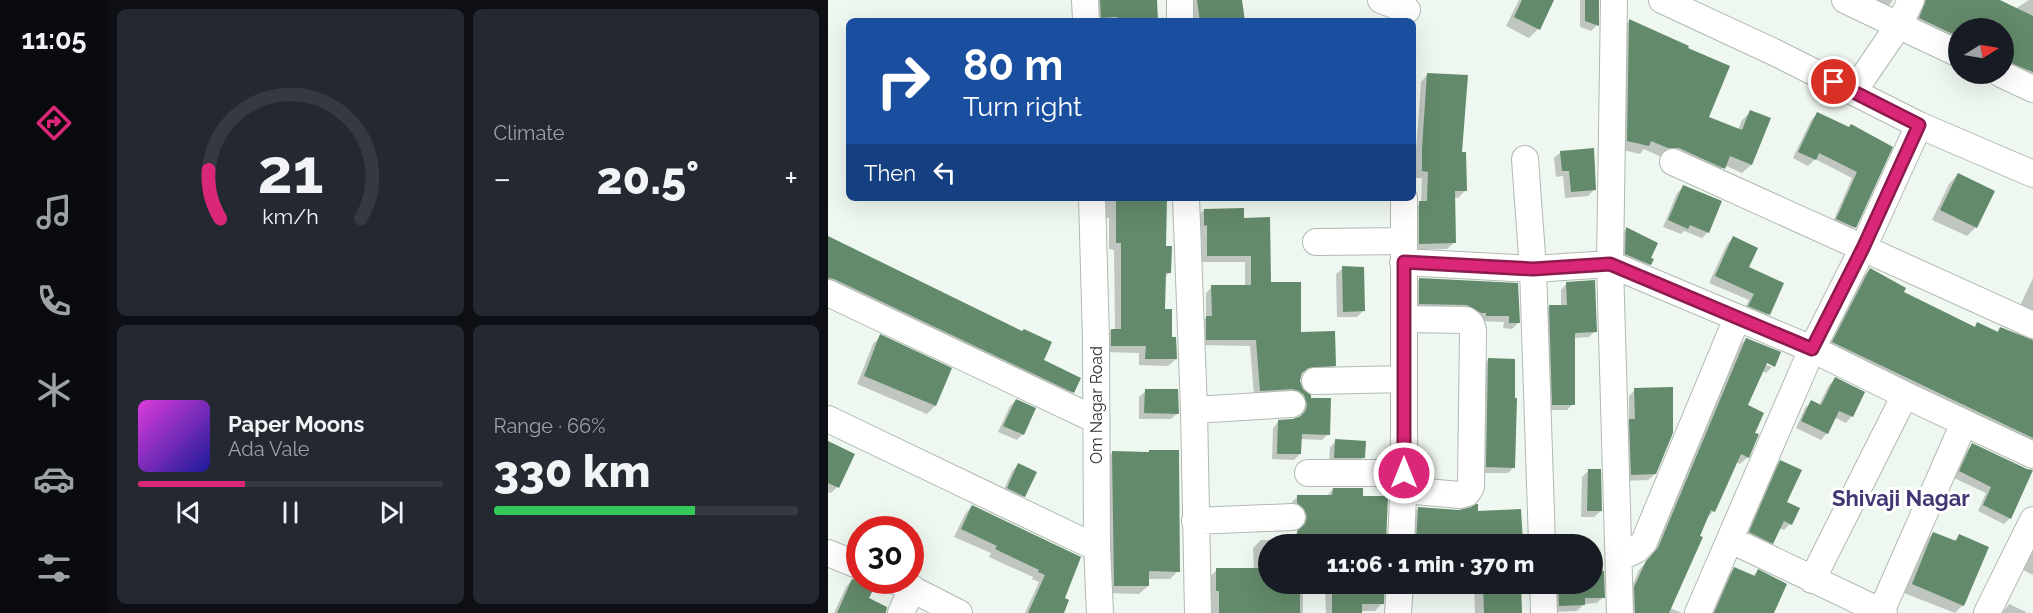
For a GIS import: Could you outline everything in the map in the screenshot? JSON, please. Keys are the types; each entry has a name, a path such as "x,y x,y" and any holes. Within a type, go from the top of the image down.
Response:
{"street":[{"path":"1085,0 1086,18"},
{"path":"1180,0 1180,18"},
{"path":"1381,0 1407,10"},
{"path":"1614,0 1610,264 1620,613"},
{"path":"1662,0 1778,54 1919,125 2033,174"},
{"path":"1845,0 1948,49"},
{"path":"1852,92 1899,25 1911,0"},
{"path":"2014,80 2033,89"},
{"path":"1698,613 1736,542 1812,349 1863,248 1919,125"},
{"path":"1525,159 1533,269 1542,534"},
{"path":"1673,162 2033,325"},
{"name":"Om Nagar Road","path":"1092,201 1100,613"},
{"path":"1186,201 1194,410 1198,613"},
{"path":"1401,534 1404,482 1404,201"},
{"path":"1316,242 1404,251 1533,269 1610,264 1812,349 2033,454"},
{"path":"828,293 1096,420"},
{"path":"1619,558 1636,550 1644,542 1737,318"},
{"path":"1308,473 1404,482 1460,495 1467,493 1471,487 1473,341 1471,324 1466,320 1404,319"},
{"path":"1314,381 1404,379"},
{"path":"1812,580 1905,395"},
{"path":"1194,410 1292,404"},
{"path":"828,419 1097,548"},
{"path":"1736,542 1883,612 1964,423"},
{"path":"1195,521 1292,517"},
{"path":"1986,613 2033,520"},
{"path":"828,553 846,560"},
{"path":"901,613 902,594"},
{"path":"922,594 959,613"},
{"path":"1398,613 1399,594"},
{"path":"1543,594 1544,613"}],"building":[{"path":"1100,0 1157,0 1158,18 1101,18"},
{"path":"1197,0 1242,0 1245,18 1200,18"},
{"path":"1522,0 1554,0 1540,30 1514,17"},
{"path":"1585,0 1599,0 1599,26 1585,21"},
{"path":"1926,0 2000,0 2033,16 2033,72 2014,64 2014,18 1948,18 1948,32 1919,18"},
{"path":"1629,19 1730,66 1709,117 1742,130 1750,110 1771,118 1752,165 1730,156 1725,169 1679,148 1668,148 1651,141 1649,146 1627,141"},
{"path":"1427,73 1468,75 1462,152 1466,152 1467,191 1455,191 1456,243 1419,244 1419,201 1427,201 1428,172 1422,171 1422,148"},
{"path":"1817,112 1849,127 1851,124 1893,147 1856,228 1836,219 1857,172 1819,153 1816,160 1798,152"},
{"path":"1594,148 1596,190 1571,192 1569,171 1562,171 1560,151"},
{"path":"1958,173 1995,191 1977,228 1940,210"},
{"path":"1683,185 1722,201 1709,233 1690,225 1688,229 1668,220"},
{"path":"1116,201 1167,201 1166,246 1172,246 1171,273 1166,273 1165,309 1172,309 1172,337 1176,337 1177,359 1145,359 1146,346 1111,346 1111,329 1121,329 1121,243 1116,243"},
{"path":"1244,208 1244,218 1270,217 1271,282 1301,282 1301,332 1335,331 1336,366 1308,368 1302,373 1300,381 1303,389 1311,395 1311,398 1331,398 1330,435 1302,434 1301,454 1277,454 1278,420 1301,416 1307,404 1304,395 1292,389 1260,391 1256,340 1206,340 1206,316 1212,316 1211,285 1251,285 1251,256 1207,256 1207,225 1204,226 1204,209"},
{"path":"1626,227 1658,243 1651,258 1654,259 1651,265 1625,254"},
{"path":"828,236 1022,331 1024,329 1052,342 1044,360 1081,378 1074,393 828,278"},
{"path":"1733,236 1758,248 1749,267 1784,283 1770,315 1748,306 1754,294 1715,276"},
{"path":"1342,266 1364,267 1365,311 1343,312"},
{"path":"1870,268 1906,288 1904,292 1975,327 1977,322 1998,332 2000,327 2033,340 2033,438 1832,342"},
{"path":"1419,278 1518,283 1520,323 1509,323 1509,316 1486,316 1486,313 1481,313 1467,305 1419,304"},
{"path":"1595,280 1597,332 1575,333 1575,405 1552,405 1549,305 1567,305 1566,282"},
{"path":"880,334 952,368 936,406 864,376"},
{"path":"1746,338 1781,352 1775,367 1767,363 1748,405 1764,413 1755,433 1759,434 1749,458 1741,454 1715,512 1711,510 1700,536 1703,537 1669,613 1635,613 1634,587 1646,561 1658,548"},
{"path":"1488,358 1515,359 1515,398 1517,398 1515,468 1486,467"},
{"path":"1835,377 1865,392 1853,417 1839,411 1828,434 1801,421 1811,400 1821,405"},
{"path":"1673,387 1673,433 1656,474 1631,475 1629,419 1635,419 1634,388"},
{"path":"1145,389 1178,389 1179,414 1144,413"},
{"path":"1016,399 1036,408 1024,435 1003,426"},
{"path":"1335,439 1366,441 1365,458 1334,458"},
{"path":"828,441 855,454 839,488 828,483"},
{"path":"1972,443 2033,470 2011,519 1983,505 1991,487 1959,471"},
{"path":"1149,450 1179,450 1180,572 1149,571 1149,586 1114,586 1112,451 1149,452"},
{"path":"1780,460 1802,470 1787,502 1800,508 1792,525 1784,521 1773,544 1749,532"},
{"path":"1018,463 1037,472 1025,497 1007,488"},
{"path":"1588,469 1601,469 1602,511 1587,511"},
{"path":"1333,488 1363,488 1363,496 1388,496 1386,534 1297,534 1297,531 1305,524 1307,517 1304,509 1297,503 1297,495 1332,495"},
{"path":"1478,504 1478,511 1521,509 1522,534 1417,534 1418,507 1459,510"},
{"path":"972,505 1081,557 1065,598 1069,600 1064,613 1028,613 1045,575 995,549 997,546 961,529"},
{"path":"1933,532 1956,541 1959,534 1989,547 1964,606 1912,584"},
{"path":"1734,567 1755,576 1758,569 1787,584 1774,613 1714,613"},
{"path":"1216,568 1258,568 1258,594 1300,594 1300,613 1219,613 1219,591 1216,591"},
{"path":"1604,571 1605,598 1585,598 1585,605 1559,606 1558,594 1603,594"},
{"path":"846,593 871,594 869,598 887,607 886,613 837,613"},
{"path":"1332,594 1384,594 1384,604 1362,604 1362,613 1332,613"},
{"path":"1483,594 1521,594 1522,613 1484,613"}],"district":[{"name":"Shivaji Nagar","path":"1901,498"}],"route":[{"path":"1404,473 1404,262 1533,269 1610,264 1812,349 1863,248 1919,125 1834,82"}]}
